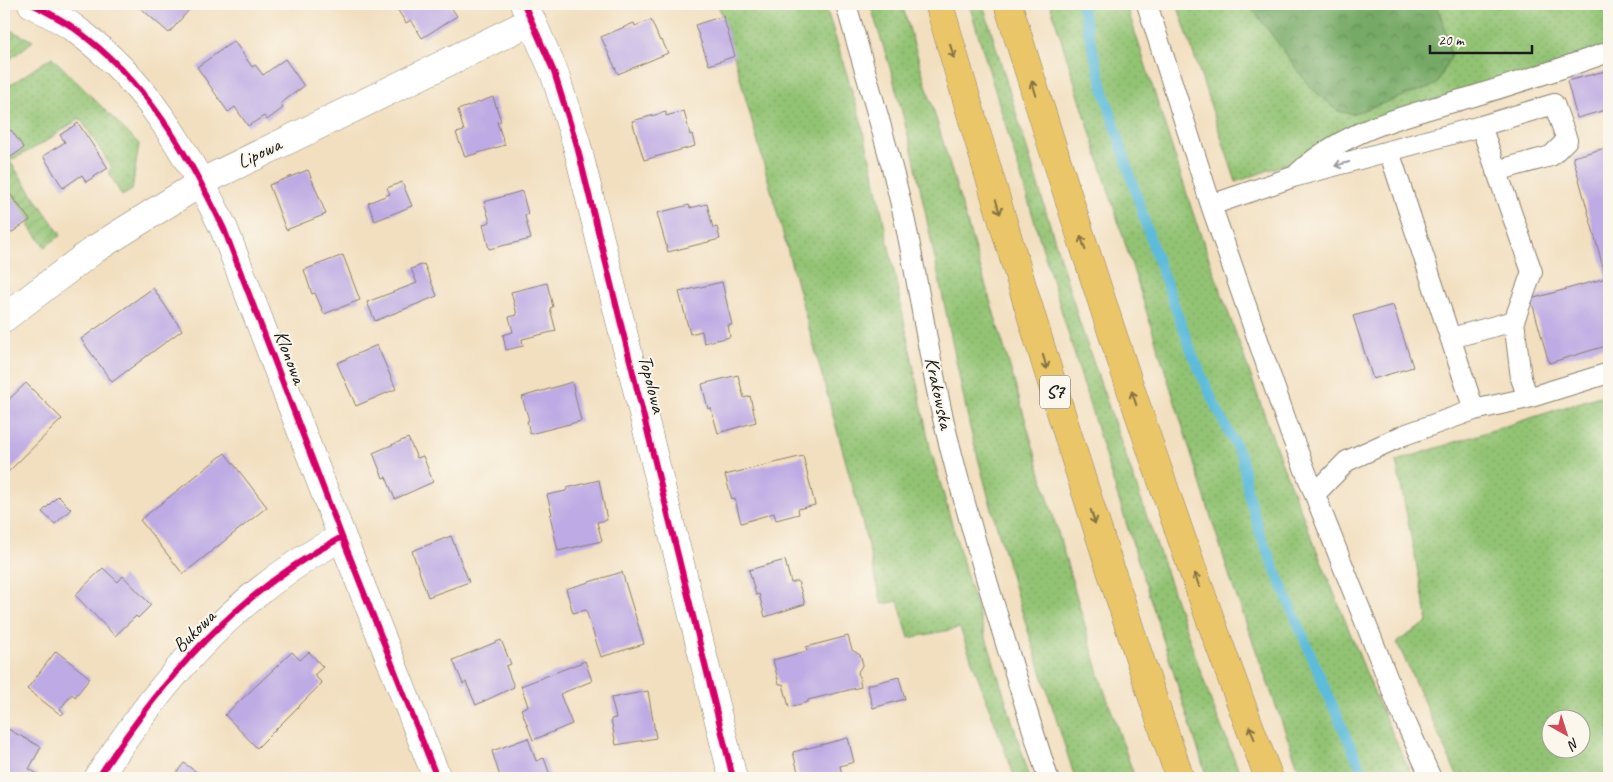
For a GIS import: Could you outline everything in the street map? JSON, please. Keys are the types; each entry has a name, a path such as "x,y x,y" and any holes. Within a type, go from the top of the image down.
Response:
{"highway":[{"name":"S7","path":"939,4 989,177 1082,483 1180,778"},
{"path":"1008,4 1149,444 1236,692 1269,778"}],"street":[{"name":"Klonowa","path":"32,4 74,28 124,72 164,119 202,182 224,229 437,778"},
{"name":"Lipowa","path":"4,318 95,249 202,182 528,12"},
{"name":"Topolowa","path":"528,12 554,72 576,142 733,778"},
{"name":"Bukowa","path":"98,778 124,738 169,678 204,641 249,600 291,567 342,537"}],"lane":[{"name":"Krakowska","path":"846,4 878,114 909,240 947,434 1002,633 1048,778"},
{"path":"1147,4 1211,206 1290,432 1398,705 1431,778"},
{"path":"1293,177 1312,160 1330,148 1363,132 1411,113 1472,96 1609,52"},
{"path":"1211,206 1293,177 1481,126 1554,104 1567,140 1551,156 1496,171"},
{"path":"1481,126 1532,272 1514,321 1521,378 1528,398"},
{"path":"1389,151 1474,410"},
{"path":"1451,338 1514,321"},
{"path":"1315,494 1347,460 1404,435 1474,410 1528,398 1609,373"}],"green space":[{"path":"717,4 825,4 860,117 875,179 930,447 969,583 1030,778 1015,778 960,628 909,638 898,601 882,604 861,517 723,16"},
{"path":"870,4 902,4 1102,684 1135,778 1075,778 1017,596 970,428 914,158 892,74"},
{"path":"969,4 983,4 1081,327 1212,704 1242,778 1207,778 1110,472"},
{"path":"1050,4 1126,4 1193,213 1282,464 1378,702 1413,778 1302,778 1232,584"},
{"path":"1177,4 1609,4 1609,46 1236,182"},
{"path":"1249,4 1436,4 1444,24 1451,57 1436,85 1352,114 1338,111 1310,87"},
{"path":"4,27 33,41 4,64"},
{"path":"52,57 139,144 132,190 122,196 108,171 112,168 80,118 40,145 9,161 4,153 4,89"},
{"path":"4,153 61,235 45,247 28,224 32,221 4,184"},
{"path":"1609,393 1609,778 1458,778 1397,642 1428,622 1396,461"}],"building":[{"path":"136,4 194,4 169,33"},
{"path":"394,4 449,4 457,16 422,38 411,20 406,23"},
{"path":"723,16 735,56 709,65 695,25"},
{"path":"651,20 660,41 662,40 668,53 618,74 601,37 634,23 635,26"},
{"path":"234,41 252,67 255,65 263,75 285,59 304,86 281,103 283,108 267,120 264,116 248,126 235,107 228,112 197,67"},
{"path":"1609,70 1609,109 1577,118 1567,81"},
{"path":"493,97 501,121 497,122 505,145 465,157 456,133 464,131 458,110"},
{"path":"684,111 695,146 644,160 632,121 666,112 666,116"},
{"path":"78,123 108,168 86,182 82,175 63,188 43,156 65,142 60,135"},
{"path":"11,130 24,148 11,157 4,147 4,135"},
{"path":"1609,147 1609,345 1549,363 1531,299 1606,278 1573,157"},
{"path":"308,170 326,214 286,230 269,185"},
{"path":"402,182 412,206 375,221 368,203 390,194 387,188"},
{"path":"4,186 30,220 8,235 4,229"},
{"path":"522,191 528,214 525,216 531,239 489,249 483,224 490,222 484,202"},
{"path":"707,204 713,228 717,227 720,239 668,252 657,213 689,205 690,208"},
{"path":"343,255 360,300 324,314 315,293 312,294 304,270"},
{"path":"424,264 437,296 375,321 367,302 417,283 411,269"},
{"path":"722,282 732,325 728,325 730,337 704,343 702,331 690,334 679,292"},
{"path":"547,283 553,307 550,308 556,331 522,339 523,346 506,350 503,335 513,332 509,317 517,315 511,292"},
{"path":"153,288 182,330 112,382 81,339"},
{"path":"1393,305 1413,367 1373,379 1353,316"},
{"path":"377,345 396,389 356,406 337,363"},
{"path":"738,375 744,398 750,396 756,422 718,433 711,408 708,409 702,384"},
{"path":"572,382 581,421 530,434 527,421 529,420 522,397"},
{"path":"26,383 62,419 4,476 4,404"},
{"path":"408,438 417,458 423,456 433,482 395,499 386,477 383,478 373,453"},
{"path":"225,453 267,507 183,574 140,520"},
{"path":"803,456 815,505 798,509 799,514 776,520 774,513 741,523 735,499 732,500 725,475"},
{"path":"599,480 607,520 597,522 602,541 558,551 547,495"},
{"path":"58,496 71,509 55,524 42,512"},
{"path":"451,536 469,582 428,597 412,551"},
{"path":"785,560 791,583 798,581 805,604 765,617 759,594 756,595 749,570"},
{"path":"103,568 118,582 123,576 151,605 115,636 75,595"},
{"path":"622,572 644,644 601,657 586,610 573,613 566,589"},
{"path":"848,636 852,650 860,655 863,664 858,672 861,687 808,700 808,702 789,707 783,684 779,684 773,660 807,651 806,647"},
{"path":"501,640 511,664 506,666 514,687 476,705 466,682 463,684 453,660"},
{"path":"56,651 90,678 75,697 72,694 60,709 64,713 61,715 27,689"},
{"path":"292,652 300,660 309,652 323,667 314,675 322,683 257,748 225,715"},
{"path":"585,661 592,681 560,694 572,724 533,740 521,709 528,706 521,686"},
{"path":"899,677 905,699 873,708 867,685"},
{"path":"648,691 656,738 616,745 611,719 616,718 611,698"},
{"path":"4,727 41,747 29,769 38,774 35,778 4,778"},
{"path":"528,738 536,761 544,758 551,778 506,778 505,775 500,777 492,751"},
{"path":"848,738 854,762 840,766 843,778 804,778 803,775 799,776 793,752"},
{"path":"184,763 204,778 172,778"}],"waterway":[{"path":"1081,4 1105,95 1153,247 1193,356 1242,458 1248,494 1261,536 1365,778"}],"cycle path":[{"path":"32,4 75,29 100,49 144,94 179,145 210,200 224,229 437,778"},
{"path":"524,4 554,72 576,142 733,778"},
{"path":"98,778 148,706 204,641 268,584 304,559 342,537"}]}
